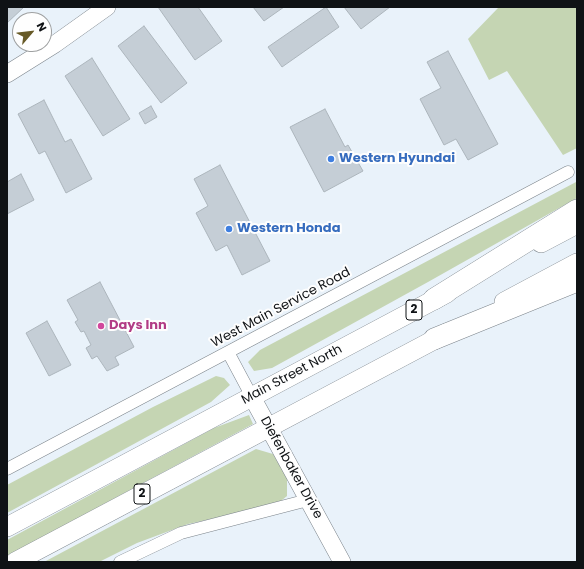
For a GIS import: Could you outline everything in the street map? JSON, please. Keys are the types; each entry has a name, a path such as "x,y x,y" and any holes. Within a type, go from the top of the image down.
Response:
{"highway":[{"path":"434,299 577,210"},
{"path":"434,339 577,281"}],"main road":[{"name":"Main Street North","path":"7,527 577,224"},
{"name":"2","path":"15,562 577,263"}],"street":[{"path":"7,74 56,44 107,7"},
{"name":"West Main Service Road","path":"7,469 568,172"},
{"name":"Diefenbaker Drive","path":"228,352 342,562"},
{"path":"120,562 181,533 308,500"}],"green space":[{"path":"499,7 577,7 577,148 563,155 507,71 489,80 468,39"},
{"path":"577,180 577,198 428,282 272,368 254,371 248,362 260,350 576,182"},
{"path":"216,376 224,378 230,385 211,402 7,513 7,485 153,407"},
{"path":"249,415 253,424 7,556 7,540 214,428"},
{"path":"256,449 273,454 287,478 287,496 276,505 188,524 137,543 99,562 44,562"}],"building":[{"path":"7,7 24,7 19,12 12,12 12,18 7,23"},
{"path":"158,7 198,7 222,41 195,60"},
{"path":"253,7 284,7 264,21"},
{"path":"326,7 339,27 282,67 268,47"},
{"path":"344,7 390,7 361,29"},
{"path":"144,26 187,83 161,103 118,46"},
{"path":"448,51 498,144 468,160 456,139 444,145 420,99 441,88 427,62"},
{"path":"92,58 130,119 103,136 65,76"},
{"path":"44,100 65,142 71,139 92,179 66,193 45,151 39,154 18,114"},
{"path":"151,106 157,117 145,124 139,113"},
{"name":"Western Hyundai","path":"325,109 345,147 348,145 363,171 324,192 290,127"},
{"name":"Western Honda","path":"220,165 270,261 242,275 227,245 216,251 196,213 208,206 194,179"},
{"path":"21,174 34,200 7,214 7,182"},
{"name":"Days Inn","path":"100,282 134,347 115,357 119,365 107,371 97,356 92,359 86,348 91,345 84,331 81,332 75,322 78,320 67,300"},
{"path":"47,321 71,365 49,376 26,333"}],"place":[{"name":"Western Hyundai","path":"331,159"},
{"name":"Western Honda","path":"229,229"},
{"name":"Days Inn","path":"101,326"}]}
